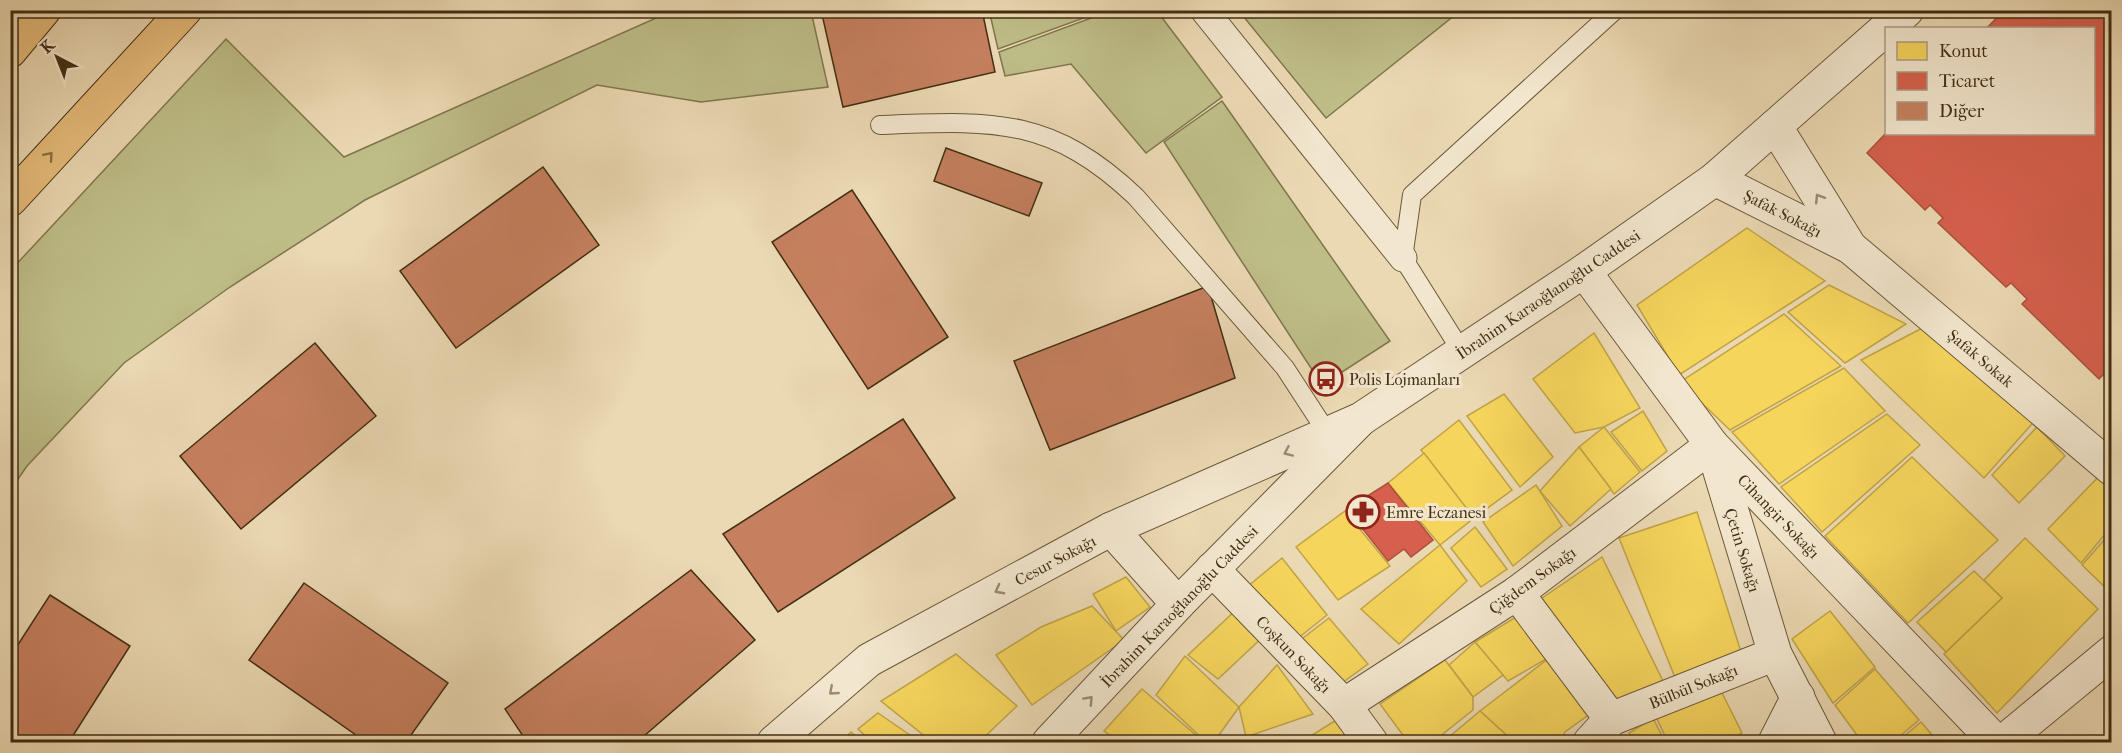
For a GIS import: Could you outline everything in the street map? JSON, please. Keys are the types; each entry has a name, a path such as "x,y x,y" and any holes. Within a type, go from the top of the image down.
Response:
{"highway":[{"path":"10,51 44,10"},
{"path":"10,200 185,10"}],"street":[{"path":"1204,10 1403,258"},
{"name":"İbrahim Karaoğlanoğlu Caddesi","path":"1888,27 1907,10"},
{"name":"İbrahim Karaoğlanoğlu Caddesi","path":"1049,742 1178,604 1361,419 1584,271 1715,178 1885,29"},
{"path":"1775,126 1850,247"},
{"name":"Şafak Sokağı","path":"1715,178 1850,247"},
{"name":"Şafak Sokak","path":"1850,247 2112,469"},
{"name":"Cihangir Sokağı","path":"1584,271 1712,445 1996,742"},
{"name":"Cesur Sokağı","path":"774,742 869,660 1111,529 1361,419"},
{"name":"Çiğdem Sokağı","path":"1344,705 1518,593 1712,445"},
{"name":"Çetin Sokağı","path":"1712,445 1774,654 1820,742"},
{"path":"1111,529 1178,604"},
{"name":"Coşkun Sokağı","path":"1212,569 1344,705 1371,742"},
{"name":"Bülbül Sokağı","path":"1518,593 1600,731 1774,654"},
{"path":"2003,742 2112,652"},
{"path":"1775,742 1798,697"}],"lane":[{"path":"1462,352 1403,258 1412,195 1615,10"},
{"path":"879,125 973,122 1001,125 1057,141 1086,156 1113,175 1136,197 1285,368 1328,434"}],"shaded area":[{"path":"674,10 811,11 828,87 701,102 597,85 365,200 230,287 124,363 27,466 11,489 11,270 226,39 344,157"},
{"path":"989,10 1103,10 1103,11 998,49"},
{"path":"1110,11 1157,11 1222,97 1146,153 1071,64 1005,76 999,52"},
{"path":"1239,11 1460,11 1326,118"},
{"path":"1222,101 1390,341 1322,385 1164,142"}],"building: Konut":[{"path":"1747,228 1825,281 1679,375 1637,305"},
{"path":"1829,285 1906,324 1845,363 1788,312"},
{"path":"1784,314 1841,366 1730,430 1680,382"},
{"path":"1930,324 2039,416 1984,478 1861,360"},
{"path":"1594,333 1640,408 1604,427 1575,433 1533,379"},
{"path":"1844,368 1885,411 1779,484 1732,432"},
{"path":"1504,394 1553,457 1520,487 1467,416"},
{"path":"1643,411 1667,451 1642,471 1611,432"},
{"path":"1887,414 1920,445 1822,532 1781,487"},
{"path":"1459,420 1512,490 1474,518 1421,450"},
{"path":"1604,427 1640,472 1614,494 1579,447"},
{"path":"2037,427 2065,456 2019,503 1992,475"},
{"path":"1579,447 1611,489 1570,526 1540,491"},
{"path":"1424,453 1474,518 1440,545 1388,483"},
{"path":"1912,457 1998,540 1908,623 1825,536"},
{"path":"2103,472 2112,478 2112,526 2081,563 2048,529"},
{"path":"1536,485 1562,526 1513,566 1483,522"},
{"path":"1345,511 1390,566 1338,600 1296,547"},
{"path":"1697,512 1742,655 1676,680 1619,538"},
{"path":"1475,527 1507,569 1481,587 1451,548"},
{"path":"2112,531 2112,591 2110,592 2082,565"},
{"path":"2025,538 2098,609 1997,713 1944,654 2002,598 1984,580"},
{"path":"1440,545 1467,581 1399,644 1361,609"},
{"path":"1602,557 1664,683 1611,719 1532,605"},
{"path":"1282,558 1327,615 1292,643 1247,587"},
{"path":"1974,571 2002,598 1946,652 1917,622"},
{"path":"1126,577 1150,607 1116,631 1093,594"},
{"path":"1092,606 1124,640 1032,705 996,655 1041,627"},
{"path":"1238,608 1266,634 1218,679 1188,655"},
{"path":"1830,611 1875,667 1833,703 1792,639"},
{"path":"1521,614 1553,655 1508,681 1475,642"},
{"path":"1329,618 1368,664 1339,685 1294,645"},
{"path":"1475,642 1503,675 1473,697 1449,665"},
{"path":"956,654 1017,706 979,742 932,742 881,701"},
{"path":"1553,655 1601,706 1565,732 1561,742 1514,742 1480,711"},
{"path":"1185,656 1239,707 1214,742 1206,742 1156,695"},
{"path":"1445,660 1473,697 1473,710 1439,737 1408,742 1380,704"},
{"path":"1277,665 1313,714 1246,737 1239,707"},
{"path":"1875,669 1919,720 1893,742 1862,742 1835,705"},
{"path":"1718,685 1742,733 1723,742 1668,742 1656,717"},
{"path":"1142,689 1204,742 1120,742 1104,731"},
{"path":"1480,711 1514,742 1443,742"},
{"path":"1349,712 1369,742 1301,742"},
{"path":"878,713 920,742 872,742 858,729"},
{"path":"1653,718 1665,742 1636,742 1629,733"},
{"path":"1921,722 1938,742 1897,742"},
{"path":"2112,729 2112,742 2096,742"},
{"path":"851,732 862,742 841,742"}],"building: Ticaret":[{"path":"2004,10 2112,10 2112,379 2105,373 2099,379 2022,304 2027,299 2011,283 2006,287 1938,223 1943,218 1930,205 1925,210 1867,153 1885,134 2095,135 2095,27 1988,27"},
{"path":"1388,483 1433,540 1411,557 1404,549 1388,561 1347,509"}],"building: Diğer":[{"path":"821,10 982,10 995,72 843,107"},
{"path":"946,148 1042,183 1029,216 934,181"},
{"path":"543,167 599,245 456,348 400,271"},
{"path":"852,190 948,337 868,389 772,242"},
{"path":"1208,286 1235,378 1050,450 1014,361"},
{"path":"315,343 376,416 241,529 180,456"},
{"path":"903,419 955,498 778,612 723,534"},
{"path":"691,570 755,640 637,742 527,742 505,709"},
{"path":"304,583 448,683 406,742 366,742 249,660"},
{"path":"50,595 130,646 69,742 10,742 10,657"}],"place":[{"name":"Polis Lojmanları","path":"1326,379"},
{"name":"Emre Eczanesi","path":"1363,512"}]}
